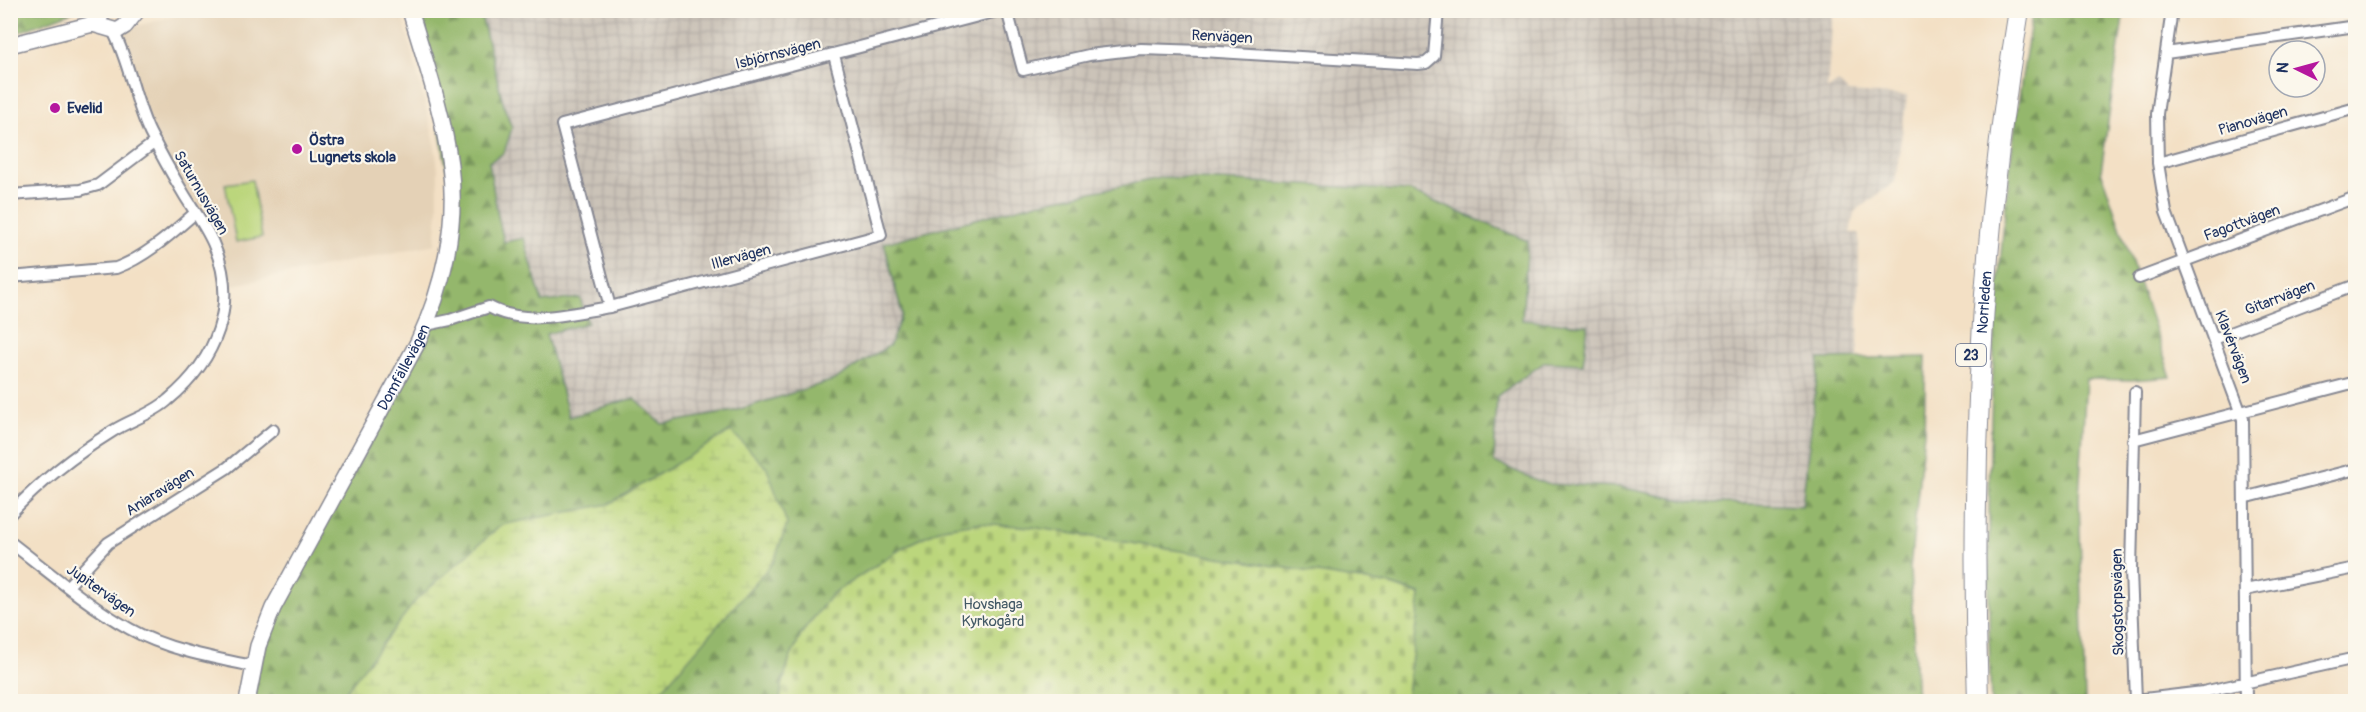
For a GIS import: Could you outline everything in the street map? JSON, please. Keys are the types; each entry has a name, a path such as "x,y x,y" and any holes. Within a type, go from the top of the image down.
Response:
{"highway":[{"name":"Norrleden","path":"1969,702 1965,539 1971,355 1984,202 1994,114 2010,10"},
{"name":"Norrleden","path":"1978,702 1974,538 1980,345 2001,126 2019,10"}],"street":[{"name":"Domfällevägen","path":"247,702 258,646 277,599 426,325 437,293 448,246 451,216 451,168 443,122 410,10"},
{"name":"Isbjörnsvägen","path":"610,307 562,125 1001,10"},
{"name":"Renvägen","path":"1007,10 1023,70 1089,55 1141,49 1426,63 1434,56 1437,10"},
{"name":"Klavérvägen","path":"2172,10 2157,114 2158,163 2166,212 2241,412 2246,702"},
{"path":"10,45 117,19"},
{"name":"Saturnusvägen","path":"10,514 82,452 115,430 166,403 204,363 220,330 224,287 219,261 213,243 142,115 120,45 117,19"},
{"path":"2166,53 2355,26"},
{"name":"Illervägen","path":"610,307 881,235 834,55"},
{"name":"Pianovägen","path":"2158,163 2355,108"},
{"path":"10,195 80,190 98,185 155,142"},
{"name":"Fagottvägen","path":"2139,278 2355,197"},
{"path":"10,277 116,268 127,264 143,253 195,213"},
{"name":"Gitarrvägen","path":"2214,339 2355,285"},
{"path":"426,325 489,307 502,314 537,318 610,307"},
{"path":"2133,440 2355,382"},
{"name":"Skogstorpsvägen","path":"2135,392 2131,571 2136,700 2204,692 2246,683"},
{"name":"Aniaravägen","path":"68,586 108,543 227,468 273,430"},
{"path":"2244,498 2355,469"},
{"name":"Jupitervägen","path":"10,542 131,630 183,650 253,666"},
{"path":"2245,590 2355,568"},
{"path":"2246,683 2355,658"}],"shaded area":[{"name":"Östra Lugnets skola","path":"194,11 401,11 434,139 438,170 435,244 224,287 219,261 155,142 117,31"},
{"path":"480,11 1833,11 1827,90 1838,82 1848,92 1907,96 1895,182 1854,212 1850,233 1859,233 1858,357 1819,360 1802,506 1692,502 1620,487 1546,484 1494,463 1497,396 1545,362 1583,364 1522,320 1528,241 1409,191 1164,177 1037,203 884,243 902,314 890,345 834,380 734,411 662,424 634,398 569,417 545,334 588,323 580,298 542,302 524,238 504,242 489,162 512,128 504,106"}],"green space":[{"path":"11,10 75,10 75,11 11,35"},
{"path":"419,11 480,11 504,106 512,128 504,153 489,162 504,242 524,238 542,302 580,298 588,323 546,334 569,417 634,398 662,424 734,411 834,380 890,345 902,314 884,243 1037,203 1165,177 1409,191 1528,241 1522,320 1588,325 1583,364 1545,362 1497,396 1494,462 1546,484 1620,487 1692,502 1802,506 1819,359 1926,357 1924,432 1910,569 1917,701 1406,701 1420,594 1391,585 1031,527 978,523 943,528 907,545 832,594 802,633 789,661 780,701 253,702 257,675 273,621 423,346 455,217"},
{"path":"2033,11 2124,11 2101,171 2171,377 2132,380 2086,379 2079,498 2085,701 1991,702 1989,520 1995,328 2006,201"},
{"path":"252,180 262,237 236,242 225,184"},
{"path":"731,431 767,468 787,524 774,561 652,701 338,701 417,599 501,525 609,504"},
{"name":"Hovshaga Kyrkogård","path":"978,523 1031,527 1391,585 1420,595 1406,701 780,701 789,661 802,633 832,594 907,545 943,528"}],"place":[{"name":"Evelid","path":"55,108"},
{"name":"Östra Lugnets skola","path":"297,149"}]}
